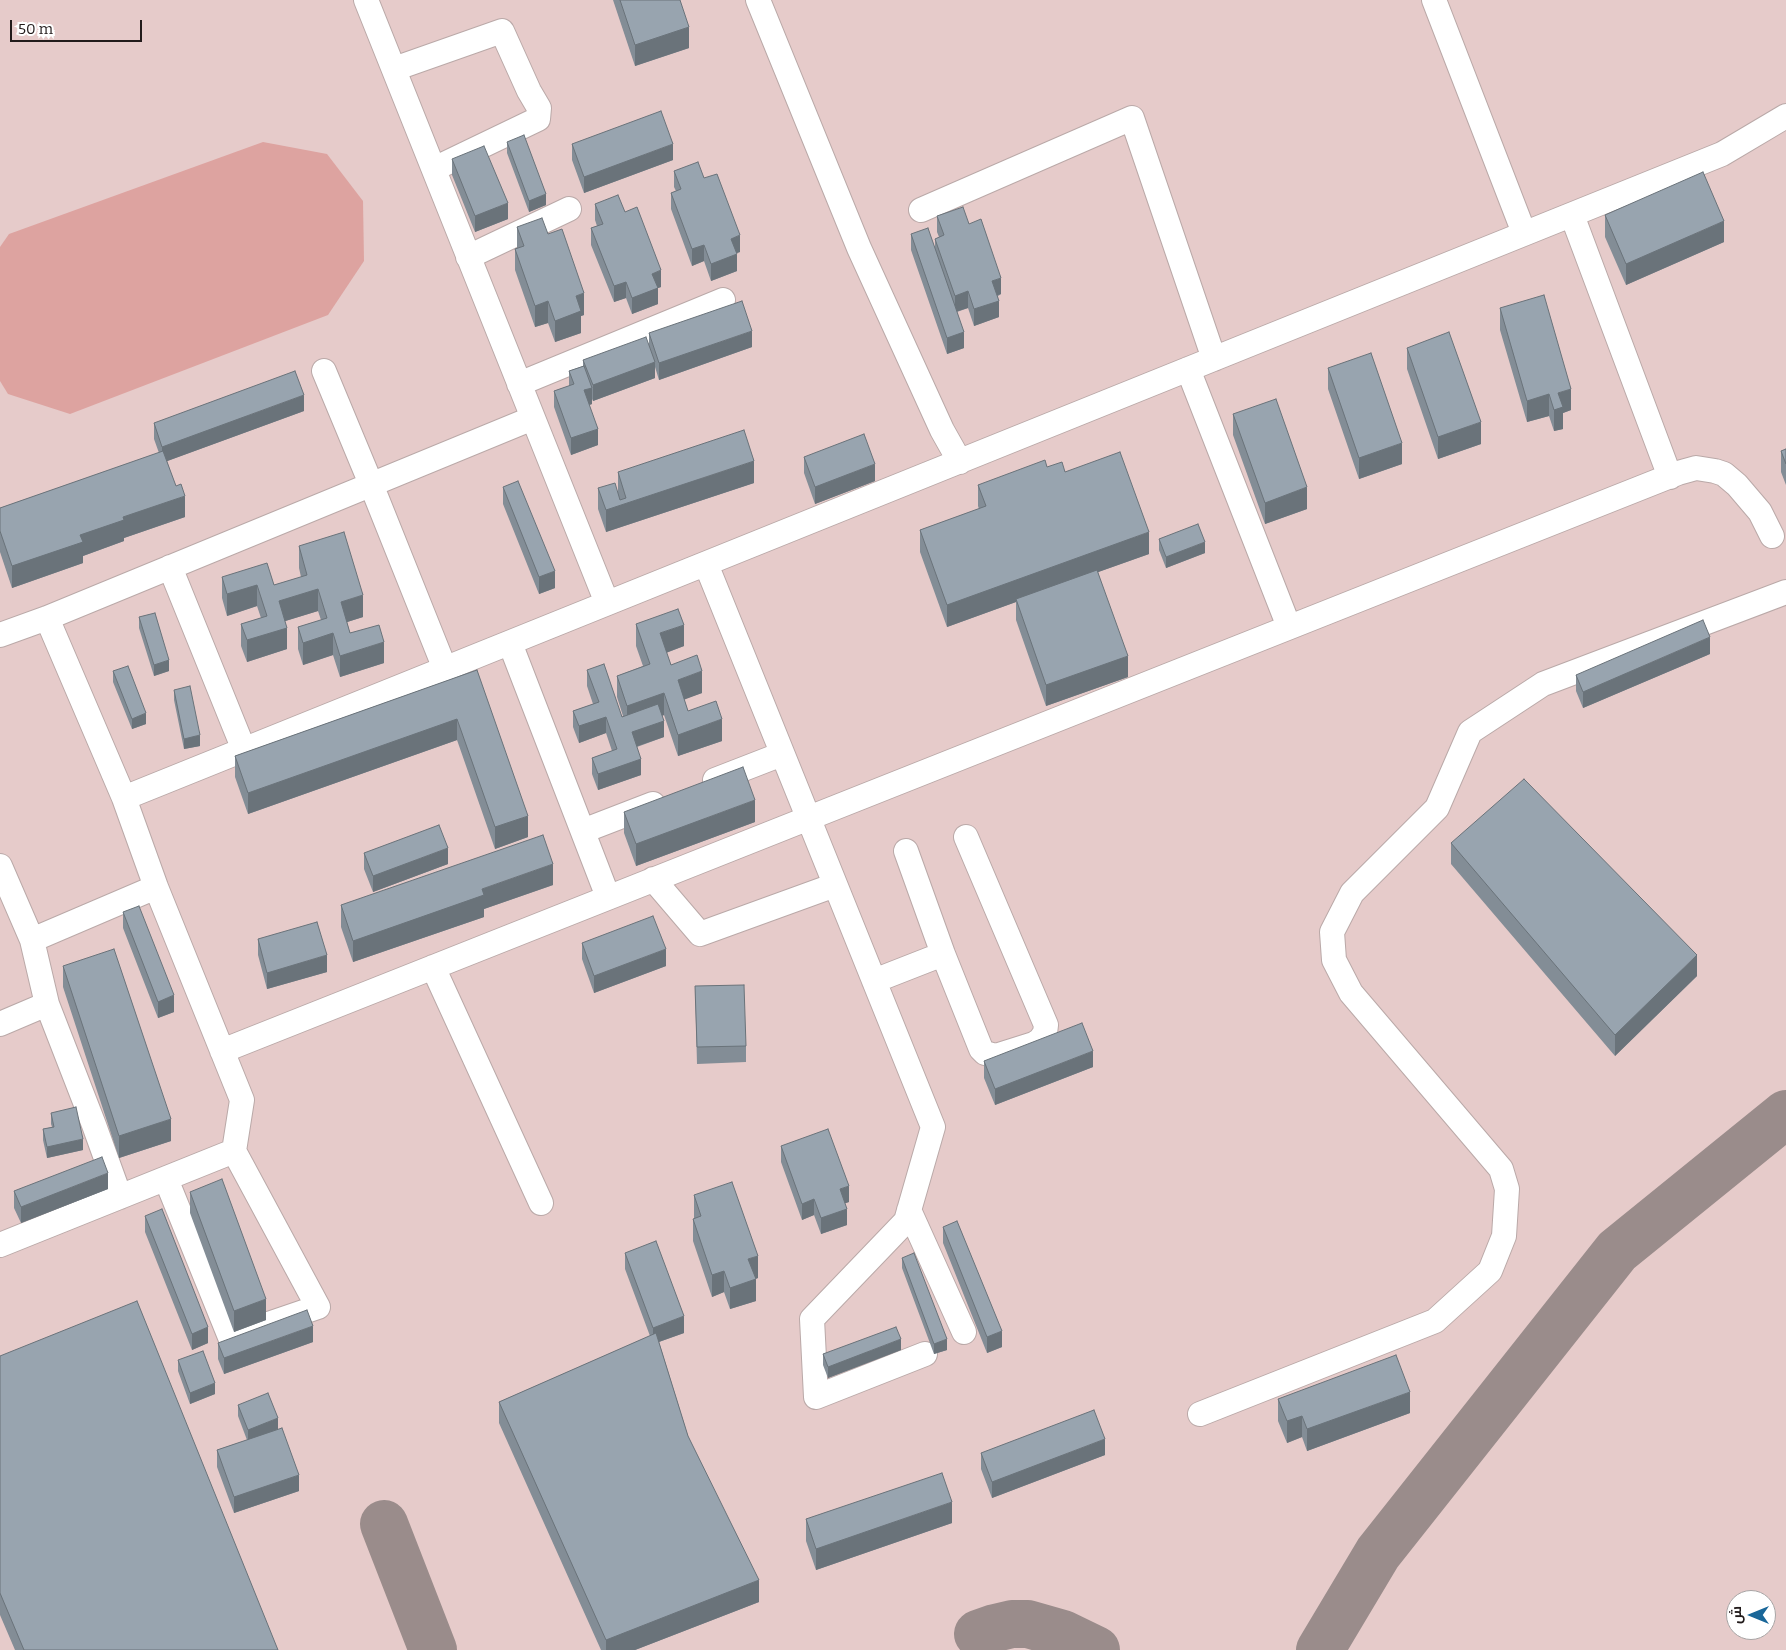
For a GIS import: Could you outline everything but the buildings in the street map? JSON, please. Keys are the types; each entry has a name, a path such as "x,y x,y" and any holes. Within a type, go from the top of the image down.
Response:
{"lane":[{"path":"366,0 607,604"},
{"path":"758,0 859,248 942,430 960,462"},
{"path":"1434,0 1524,233"},
{"path":"394,69 502,31 529,91 539,108 538,119 434,170"},
{"path":"124,798 1722,154 1786,116"},
{"path":"921,210 1132,118 1214,359"},
{"path":"468,257 569,210"},
{"path":"1572,214 1670,477"},
{"path":"519,384 723,300"},
{"path":"1188,369 1289,627"},
{"path":"324,371 372,484 445,669"},
{"path":"0,636 533,418"},
{"path":"222,1050 1678,473 1696,468 1724,474 1737,485 1760,512 1771,537"},
{"path":"706,564 933,1127 906,1221 812,1319 816,1397 924,1354"},
{"path":"170,567 244,750"},
{"path":"1200,1414 1434,1321 1490,1271 1504,1236 1507,1188 1501,1168 1351,993 1334,960 1332,932 1352,892 1438,808 1470,732 1543,684 1786,592"},
{"path":"47,618 124,798 156,888 242,1100 234,1152 318,1307 230,1337 166,1179"},
{"path":"510,643 608,897"},
{"path":"583,831 782,754"},
{"path":"906,851 943,954 981,1049 985,1054 996,1056 1034,1044 1045,1033 1046,1025 966,837"},
{"path":"0,866 32,940 47,1004 120,1197"},
{"path":"653,879 700,934 836,885"},
{"path":"32,940 156,888"},
{"path":"874,981 943,954"},
{"path":"433,967 541,1203"},
{"path":"0,1024 47,1004"},
{"path":"0,1245 234,1152"},
{"path":"909,1210 964,1332"}],"shaded area":[{"path":"0,0 1786,0 1786,1650 0,1650"},
{"path":"263,142 327,154 363,201 364,261 328,315 70,414 8,394 0,381 0,247 9,234"}],"taxiway":[{"path":"1320,1650 1378,1553 1617,1251 1786,1114"},
{"path":"384,1524 433,1650"},
{"path":"978,1634 1012,1624 1028,1624 1063,1634 1096,1650"}]}
